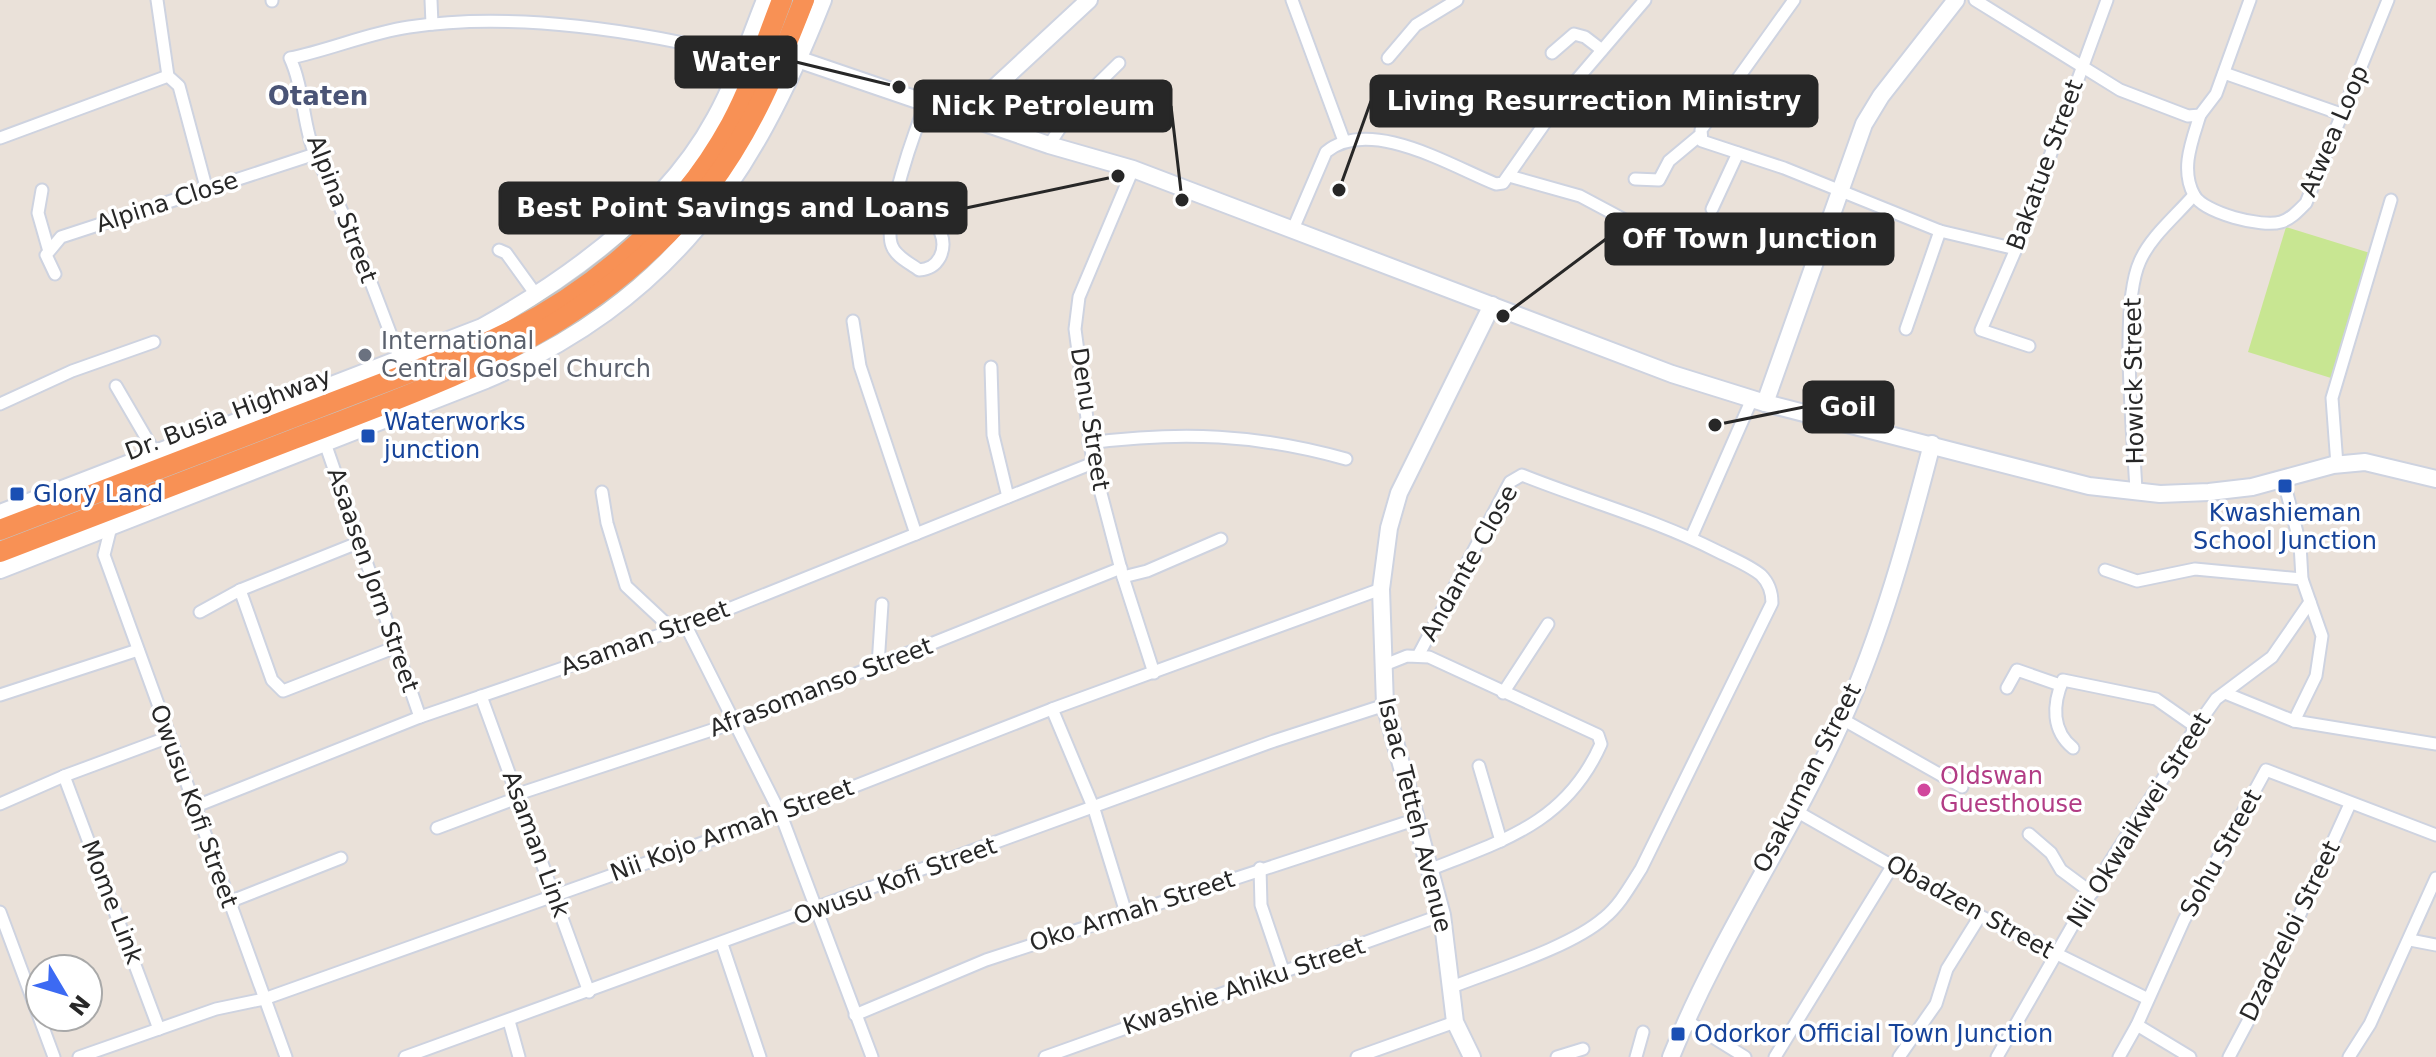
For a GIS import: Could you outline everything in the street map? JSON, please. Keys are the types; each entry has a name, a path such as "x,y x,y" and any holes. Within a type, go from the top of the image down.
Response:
{"highway":[{"name":"Dr. Busia Highway","path":"0,530 159,460 372,387 503,336 576,293 625,255 682,196 715,150 743,101 782,53 782,0"},
{"path":"782,53 785,27 796,0"},
{"name":"Dr. Busia Highway","path":"0,552 474,368 572,326 670,231 738,144 765,97 804,0"},
{"path":"351,376 372,387"},
{"path":"49,511 45,524 58,530"}],"street":[{"path":"157,0 168,76 179,86 206,187"},
{"path":"431,0 432,24 554,24 700,46 744,57"},
{"name":"Dr. Busia Highway","path":"0,513 159,460 351,376 482,327 537,296 607,243 675,175 713,121 744,57 765,0"},
{"name":"Dr. Busia Highway","path":"0,570 512,368 657,271 701,226 739,174 788,84 782,53 823,0"},
{"path":"966,114 1089,0"},
{"path":"1292,0 1344,141"},
{"path":"1388,58 1416,25 1457,0"},
{"path":"1293,229 1326,152 1356,138 1384,140 1496,184 1503,183 1568,90 1645,0"},
{"path":"1635,179 1659,180 1669,161 1699,136 1794,0"},
{"path":"1452,987 1562,941 1603,919 1641,869 1772,603 1772,593 1760,574 1691,538 1758,401 1864,124 1881,96 1956,0"},
{"path":"1975,0 1988,4 2080,67 2152,103 2188,116 2200,115"},
{"name":"Bakatue Street","path":"2029,346 1981,330 2016,249 2107,0"},
{"path":"2194,195 2187,159 2200,115 2209,107 2224,73 2250,0"},
{"name":"Atwea Loop","path":"2194,195 2203,206 2262,223 2285,221 2306,203 2388,0"},
{"name":"Alpina Street","path":"400,359 366,269 315,154 298,76 290,58 357,38 432,24"},
{"path":"1552,53 1574,34 1580,34 1602,50"},
{"path":"782,53 1049,145 1133,169 1672,374 1758,401 2089,486 2136,492 2209,492 2337,465 2378,464 2436,479"},
{"path":"1049,145 1073,108 1119,63"},
{"path":"788,84 806,71 823,67"},
{"path":"2224,73 2341,114"},
{"path":"0,138 168,76"},
{"path":"898,189 931,217 938,228 942,248 930,268 919,270 890,244 889,223 898,189 927,102"},
{"path":"1699,136 1702,141 1940,231 2016,249"},
{"path":"1712,209 1738,153"},
{"name":"Alpina Close","path":"48,248 69,234 315,154"},
{"name":"Denu Street","path":"1133,169 1075,314 1093,463 1122,572 1154,673"},
{"path":"1509,176 1580,196 1625,220"},
{"path":"42,190 38,213 48,248 49,267 55,274"},
{"name":"Howick Street","path":"2136,492 2129,314 2135,275 2148,246 2194,195"},
{"path":"2337,465 2332,398 2391,200"},
{"path":"1906,329 1940,231"},
{"path":"499,250 506,253 537,296"},
{"name":"Isaac Tetteh Avenue","path":"1472,1057 1455,1022 1442,915 1385,705 1381,589 1389,528 1402,485 1492,305"},
{"path":"853,321 860,366 916,534"},
{"path":"0,404 72,371 154,342"},
{"path":"991,367 993,435 1008,497"},
{"path":"116,386 159,460"},
{"path":"1089,443 1164,435 1218,435 1280,442 1346,459"},
{"name":"Asaasen Jorn Street","path":"325,443 420,717"},
{"name":"Osakuman Street","path":"1671,1057 1740,912 1842,719 1892,587 1932,444"},
{"name":"Asaman Street","path":"194,807 420,717 686,626 1093,463"},
{"name":"Andante Close","path":"1419,654 1510,482 1522,475 1575,496 1639,515 1691,538"},
{"path":"2283,478 2300,544 2302,579 2319,621 2322,652 2316,676 2294,721"},
{"path":"602,492 607,523 626,586 672,629"},
{"path":"82,538 104,555 111,527"},
{"name":"Afrasomanso Street","path":"437,828 519,796 733,723 1122,572 1147,571 1221,539"},
{"path":"200,612 240,590 360,542"},
{"name":"Owusu Kofi Street","path":"104,555 286,1057"},
{"path":"2105,570 2137,581 2195,569 2302,579"},
{"name":"Nii Kojo Armah Street","path":"79,1057 216,1009 264,999 781,815 1052,709 1381,589"},
{"path":"240,590 272,680 283,691 396,647"},
{"path":"2225,693 2272,657 2310,602"},
{"path":"878,665 882,604"},
{"path":"1503,693 1548,624"},
{"path":"686,626 781,815 872,1057"},
{"path":"0,695 138,650"},
{"path":"1382,666 1396,658 1419,654 1598,735 1601,744 1580,783 1548,816 1501,841 1429,870"},
{"path":"2007,688 2017,670 2060,685"},
{"path":"2073,748 2059,736 2057,714 2060,685 2067,680 2156,699 2196,727"},
{"name":"Nii Okwaikwei Street","path":"1997,1057 2092,893 2196,727 2225,693 2294,721 2436,744"},
{"name":"Asaman Link","path":"481,696 589,992"},
{"name":"Owusu Kofi Street","path":"405,1057 1274,741 1385,705"},
{"path":"1052,709 1094,809 1126,913"},
{"path":"1842,719 1962,787"},
{"path":"0,804 64,776 169,737"},
{"path":"1479,766 1501,841"},
{"name":"Sohu Street","path":"2119,1057 2137,1025 2146,998 2266,770 2436,835"},
{"name":"Mome Link","path":"64,776 159,1029"},
{"name":"Dzadzeloi Street","path":"2229,1057 2271,978 2350,804"},
{"name":"Obadzen Street","path":"1796,811 1980,916 2146,998"},
{"name":"Oko Armah Street","path":"855,1015 986,960 1414,820"},
{"path":"2029,834 2051,853 2061,870 2092,893"},
{"path":"229,902 341,858"},
{"path":"1775,1057 1893,865"},
{"path":"1260,868 1261,905 1284,973"},
{"path":"2349,1057 2370,1024 2436,878"},
{"path":"0,912 54,1057"},
{"name":"Kwashie Ahiku Street","path":"1045,1057 1442,915"},
{"path":"1899,1057 1936,1004 1947,969 1980,916"},
{"path":"2410,940 2436,945"},
{"path":"722,944 760,1057"},
{"path":"509,1021 519,1057"},
{"path":"1687,1021 1745,1057"},
{"path":"1357,1057 1455,1022"},
{"path":"2137,1025 2190,1057"},
{"path":"1636,1057 1643,1032"},
{"path":"1557,1057 1583,1049"}],"green space":[{"path":"2286,227 2370,253 2331,378 2248,352"}],"place":[{"name":"Water","path":"899,87"},
{"name":"Best Point Savings and Loans","path":"1118,176"},
{"name":"Living Resurrection Ministry","path":"1339,190"},
{"name":"Nick Petroleum","path":"1182,200"},
{"name":"Off Town Junction","path":"1503,316"},
{"name":"International Central Gospel Church","path":"365,355"},
{"name":"Goil","path":"1715,425"},
{"name":"Waterworks junction","path":"368,436"},
{"name":"Kwashieman School Junction","path":"2285,486"},
{"name":"Glory Land","path":"17,494"},
{"name":"Oldswan Guesthouse","path":"1924,790"},
{"name":"Odorkor Official Town Junction","path":"1678,1034"}],"district":[{"name":"Otaten","path":"318,96"}]}
